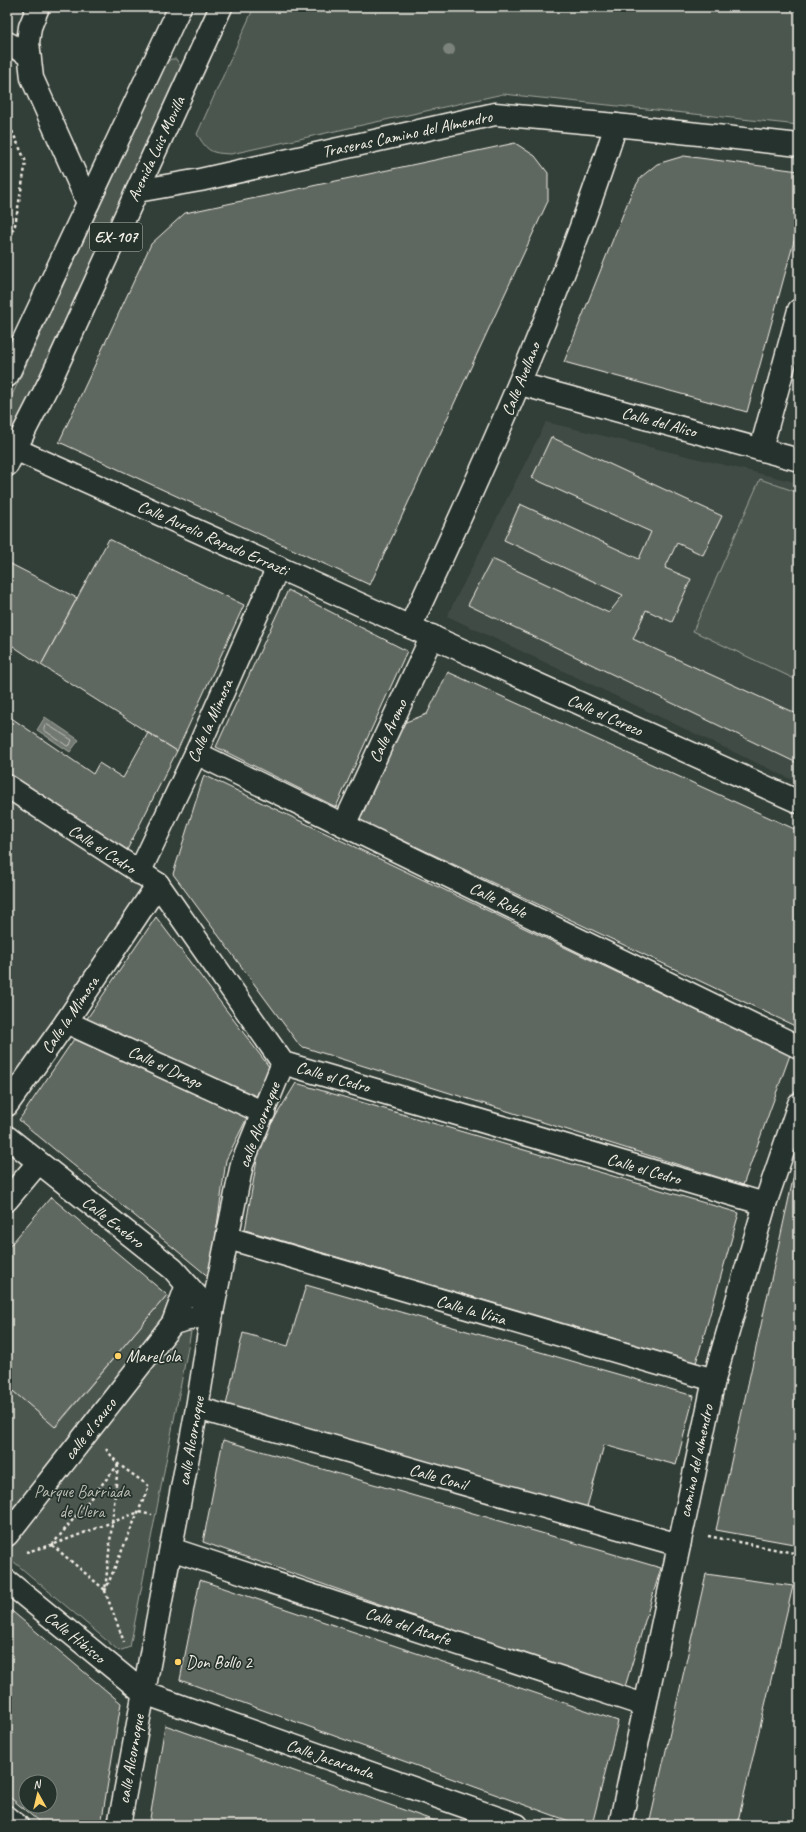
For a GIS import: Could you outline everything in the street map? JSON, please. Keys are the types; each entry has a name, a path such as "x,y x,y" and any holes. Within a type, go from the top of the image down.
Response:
{"street":[{"path":"38,7 30,27 29,55 32,78 88,203"},
{"name":"EX-107","path":"7,376 180,7"},
{"name":"Avenida Luis Movilla","path":"11,457 51,379 221,7"},
{"path":"7,43 29,55"},
{"name":"Traseras Camino del Almendro","path":"137,191 200,180 494,114 616,125 799,146"},
{"name":"Calle Avellano","path":"410,627 520,384 597,185 616,125"},
{"path":"761,450 799,310"},
{"name":"Calle del Aliso","path":"520,384 799,460"},
{"name":"Calle Aurelio Rapado Errazti","path":"11,457 278,567 410,627"},
{"name":"Calle la Mimosa","path":"139,874 196,753 278,567"},
{"name":"Calle el Cerezo","path":"410,627 799,802"},
{"name":"Calle Aromo","path":"344,825 432,636"},
{"name":"Calle Roble","path":"196,753 799,1047"},
{"name":"Calle el Cedro","path":"7,786 139,874 158,884 283,1063 765,1204"},
{"name":"Calle la Mimosa","path":"7,1105 66,1022 158,884"},
{"name":"Calle el Drago","path":"66,1022 264,1113"},
{"name":"calle Alcornoque","path":"119,1825 197,1408 212,1313 242,1164 264,1113 283,1063"},
{"name":"camino del almendro","path":"620,1825 644,1705 714,1380 765,1204 799,1104"},
{"name":"Calle Enebro","path":"7,1137 173,1269 212,1313"},
{"path":"7,1200 38,1163"},
{"name":"Calle la Viña","path":"228,1238 714,1380"},
{"name":"calle el sauco","path":"7,1535 173,1323 187,1285"},
{"path":"173,1323 212,1313"},
{"name":"Calle Conil","path":"197,1408 680,1538"},
{"name":"Calle del Atarfe","path":"171,1549 644,1705"},
{"name":"Calle Hibisco","path":"7,1581 144,1693"},
{"name":"Calle Jacaranda","path":"144,1693 517,1825"},
{"path":"7,1817 16,1825"}],"path":[{"path":"7,120 26,162 15,225 7,243"},
{"path":"106,1591 149,1486 118,1464"},
{"path":"118,1464 106,1591 124,1642"},
{"path":"52,1545 118,1464"},
{"path":"52,1545 138,1512"},
{"path":"680,1538 799,1554"},
{"path":"52,1545 106,1591"}],"shaded area":[{"path":"546,422 799,483 799,783 447,616"},
{"path":"7,799 141,886 7,1088"}],"green space":[{"path":"254,7 799,7 799,125 503,94 231,154 214,152 204,145 197,134"},
{"path":"171,59 176,59 181,67 7,448 7,406 167,62"},
{"path":"760,479 799,493 799,681 693,631"},
{"name":"Parque Barriada de Llera","path":"167,1295 182,1308 191,1332 130,1647 119,1651 7,1556 7,1386 56,1427"}],"water":[{"path":"45,717 79,740 70,752 37,730"}],"building":[{"path":"515,143 535,156 548,173 548,201 370,585 59,442 151,244 185,213"},
{"path":"684,156 799,171 799,223 747,412 564,362 631,194 641,177 657,164"},
{"path":"551,437 722,516 703,555 677,543 665,568 691,579 672,622 646,610 633,639 799,715 799,764 468,605 492,559 609,613 623,595 504,540 520,504 639,559 651,532 532,478"},
{"path":"109,539 244,605 177,751 41,665"},
{"path":"7,562 77,598 41,665 7,642"},
{"path":"288,590 407,651 336,807 216,747"},
{"path":"448,672 799,831 799,1021 797,1027 360,820 403,723 427,714"},
{"path":"7,715 93,774 99,763 123,778 148,733 177,751 127,850 7,773"},
{"path":"204,775 790,1055 743,1185 300,1046 173,874"},
{"path":"156,917 270,1068 255,1099 86,1020"},
{"path":"74,1039 247,1118 226,1160 210,1278 19,1120"},
{"path":"296,1083 739,1213 696,1363 245,1230 260,1142"},
{"path":"799,1152 799,1545 716,1530"},
{"path":"51,1197 167,1295 55,1427 7,1386 7,1249"},
{"path":"306,1285 694,1396 676,1465 604,1445 587,1507 226,1405 243,1333 288,1346"},
{"path":"223,1440 661,1568 624,1690 203,1542"},
{"path":"706,1574 793,1586 737,1825 649,1825"},
{"path":"200,1580 618,1721 592,1825 580,1825 180,1680"},
{"path":"7,1607 121,1703 101,1825 43,1825 30,1814 58,1814 58,1774 18,1774 18,1804 7,1795"},
{"path":"165,1725 446,1825 149,1825"}],"place":[{"name":"MareLola","path":"118,1356"},
{"name":"Don Bollo 2","path":"178,1662"}]}
